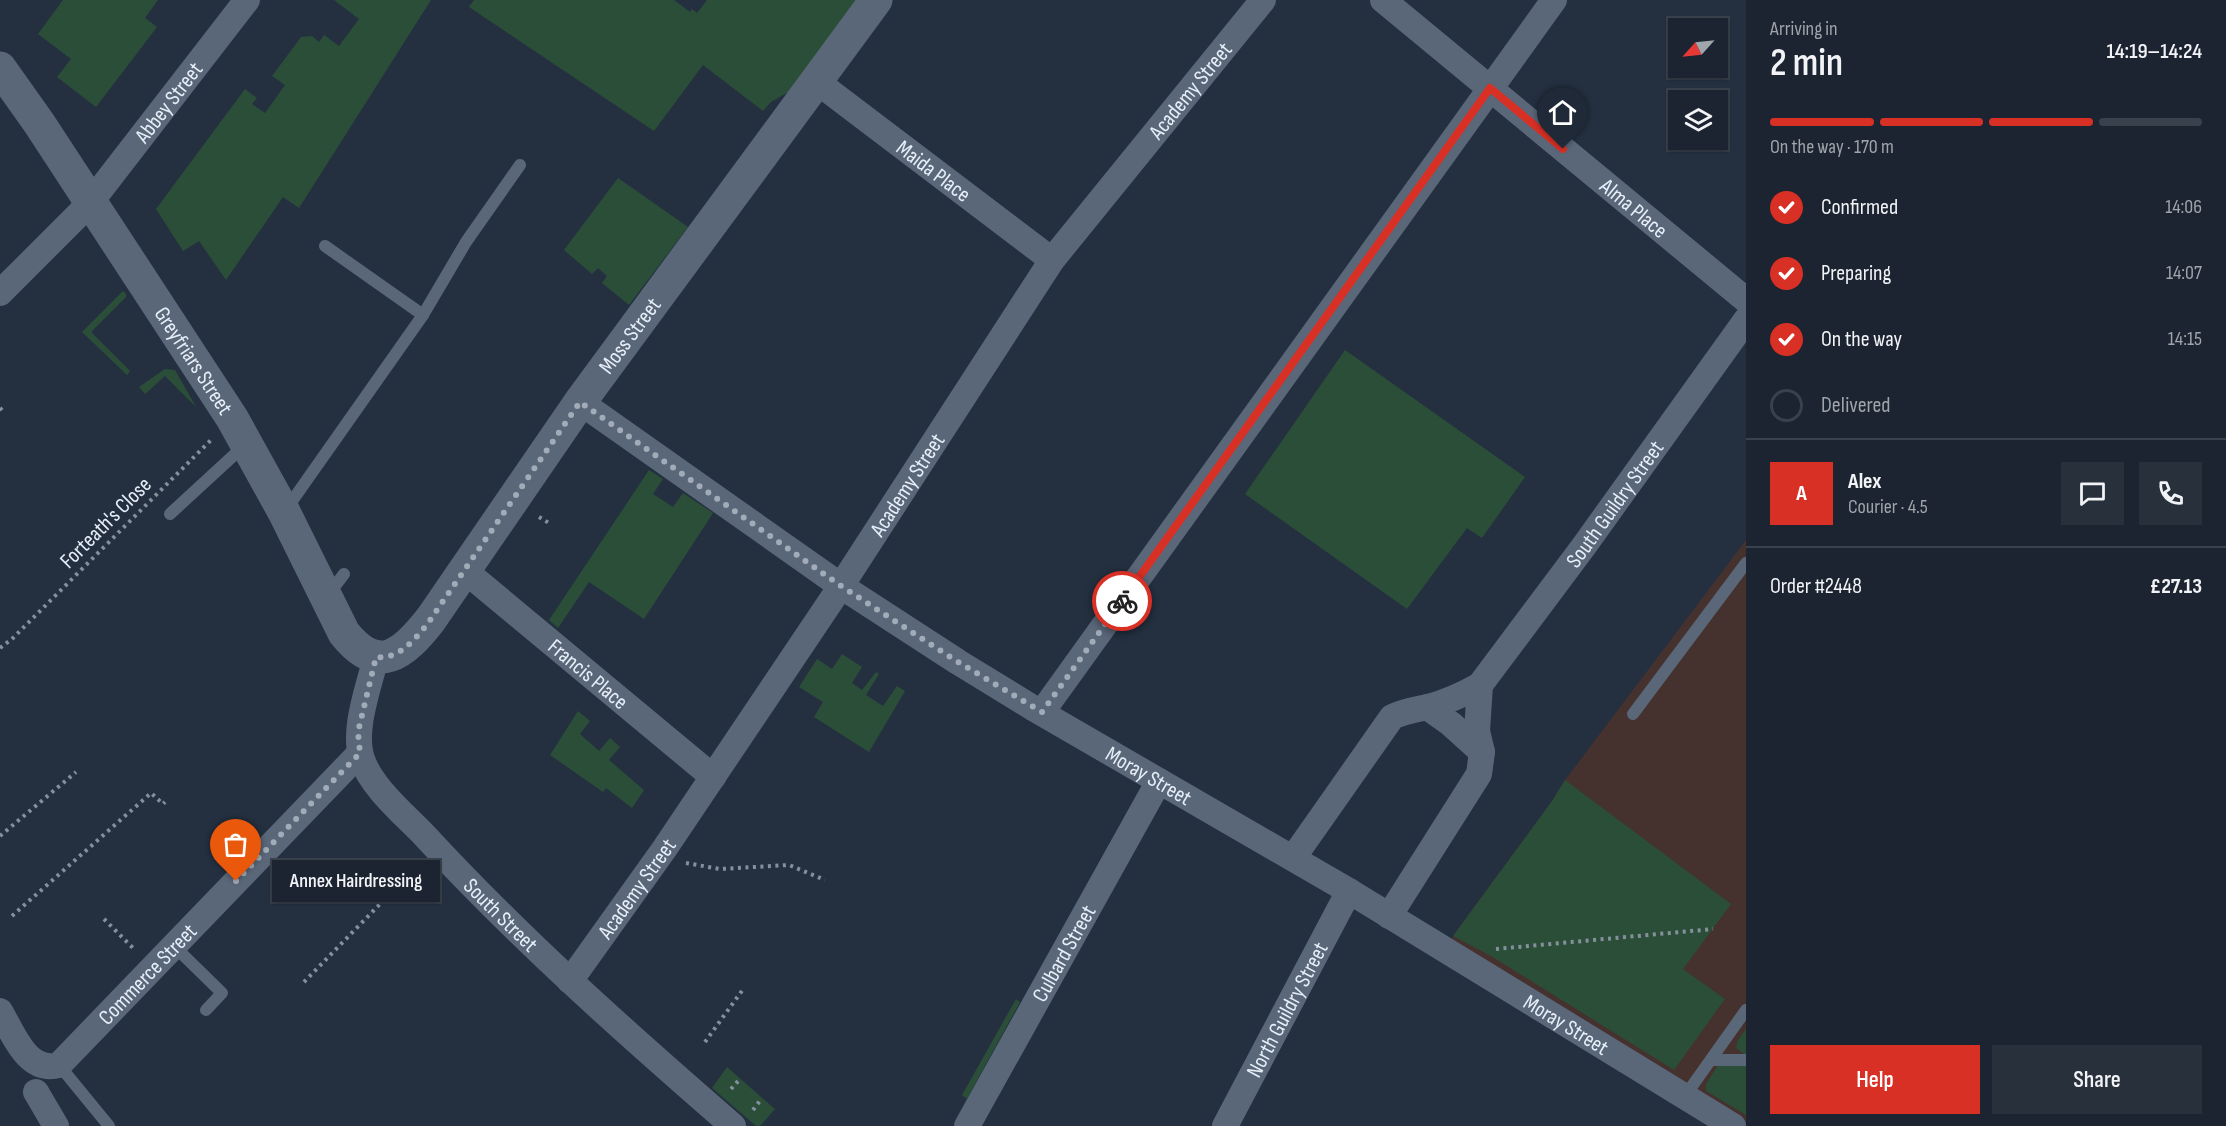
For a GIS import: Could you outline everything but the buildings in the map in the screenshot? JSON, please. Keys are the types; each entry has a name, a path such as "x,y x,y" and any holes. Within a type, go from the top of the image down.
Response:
{"street":[{"name":"Abbey Street","path":"0,292 90,203 247,0"},
{"name":"Moss Street","path":"376,657 395,655 411,643 431,619 580,402 876,0"},
{"name":"Academy Street","path":"570,981 665,848 841,586 1052,260 1263,0"},
{"name":"Alma Place","path":"1383,0 1746,300"},
{"path":"1042,712 1554,0"},
{"name":"Greyfriars Street","path":"0,68 39,123 239,431 284,512 335,586 350,640 363,652 376,657"},
{"name":"Maida Place","path":"816,81 1052,260"},
{"name":"South Guildry Street","path":"1293,858 1392,717 1407,710 1459,697 1480,685 1584,546 1746,320"},
{"name":"Moray Street","path":"580,402 841,586 958,662 1349,891 1733,1126"},
{"name":"Francis Place","path":"464,570 713,777"},
{"name":"South Street","path":"376,657 358,732 362,761 373,780 435,847 456,862 570,981 733,1126"},
{"path":"1389,916 1476,780 1481,768 1482,752 1477,731 1480,685"},
{"path":"1426,707 1451,724 1482,752"},
{"name":"Commerce Street","path":"60,1065 360,753"},
{"name":"Culbard Street","path":"967,1126 1092,884 1123,829 1159,781"},
{"name":"North Guildry Street","path":"1225,1126 1349,891"},
{"path":"0,1011 27,1056 44,1066 60,1065"},
{"path":"36,1092 56,1126"}],"lane":[{"path":"284,512 423,315 466,242 520,165"},
{"path":"325,246 423,315"},
{"path":"170,514 239,431"},
{"path":"1633,714 1746,563"},
{"path":"174,946 222,993 206,1010"},
{"path":"1685,1096 1746,1010"},
{"path":"1711,1060 1746,1060"},
{"path":"60,1065 110,1126"}],"path":[{"name":"Forteath's Close","path":"0,648 239,431"},
{"path":"537,515 549,523"},
{"path":"0,836 76,772"},
{"path":"12,916 151,793 163,804 165,802"},
{"path":"304,982 435,847"},
{"path":"665,848 683,862 720,869 789,865 825,880"},
{"path":"104,919 153,968"},
{"path":"1450,953 1713,929"},
{"path":"705,1042 744,988"}],"shaded area":[{"path":"1746,540 1746,1126 1727,1126 1450,953 1453,936 1565,780"}],"green space":[{"path":"63,0 158,0 145,18 157,27 96,107 57,77 71,59 38,34"},
{"path":"334,0 431,0 299,208 283,197 226,280 199,241 183,251 156,209 245,89 257,98 252,104 265,113 285,85 272,76 301,37 312,36 319,42 324,35 339,46 359,19"},
{"path":"474,0 674,0 690,12 692,9 697,13 707,0 857,0 790,91 771,102 763,111 703,65 654,131 469,7"},
{"path":"618,178 688,227 629,305 602,283 607,276 598,268 592,274 564,250"},
{"path":"123,291 126,297 92,331 130,371 127,375 82,332"},
{"path":"1345,350 1525,477 1482,538 1467,528 1407,609 1245,494"},
{"path":"165,369 175,370 196,407 165,376 145,394 139,387"},
{"path":"649,470 663,479 653,494 673,507 683,493 713,513 644,619 589,582 558,628 549,620"},
{"path":"842,654 862,667 852,683 862,690 876,672 879,674 866,695 883,706 897,686 905,691 869,752 814,717 823,702 799,687 817,659 832,669"},
{"path":"578,711 590,721 580,734 599,751 610,738 620,747 609,760 644,790 632,808 606,788 603,792 550,755"},
{"path":"1565,780 1731,904 1683,969 1725,999 1674,1070 1491,956 1453,936"},
{"path":"1016,999 1020,1002 967,1099 962,1095"},
{"path":"1746,1029 1746,1115 1706,1091 1706,1084 1718,1065 1739,1059 1743,1053 1736,1048 1738,1040"},
{"path":"727,1067 775,1109 760,1126 756,1126 712,1088"}],"way so far":[{"path":"236,881 360,753 358,732 376,657 390,657 401,651 426,626 580,402 841,586 958,662 1042,712 1122,601"}],"place":[{"name":"Annex Hairdressing","path":"236,881"}],"route":[{"path":"1122,601 1490,88 1563,149"}]}
